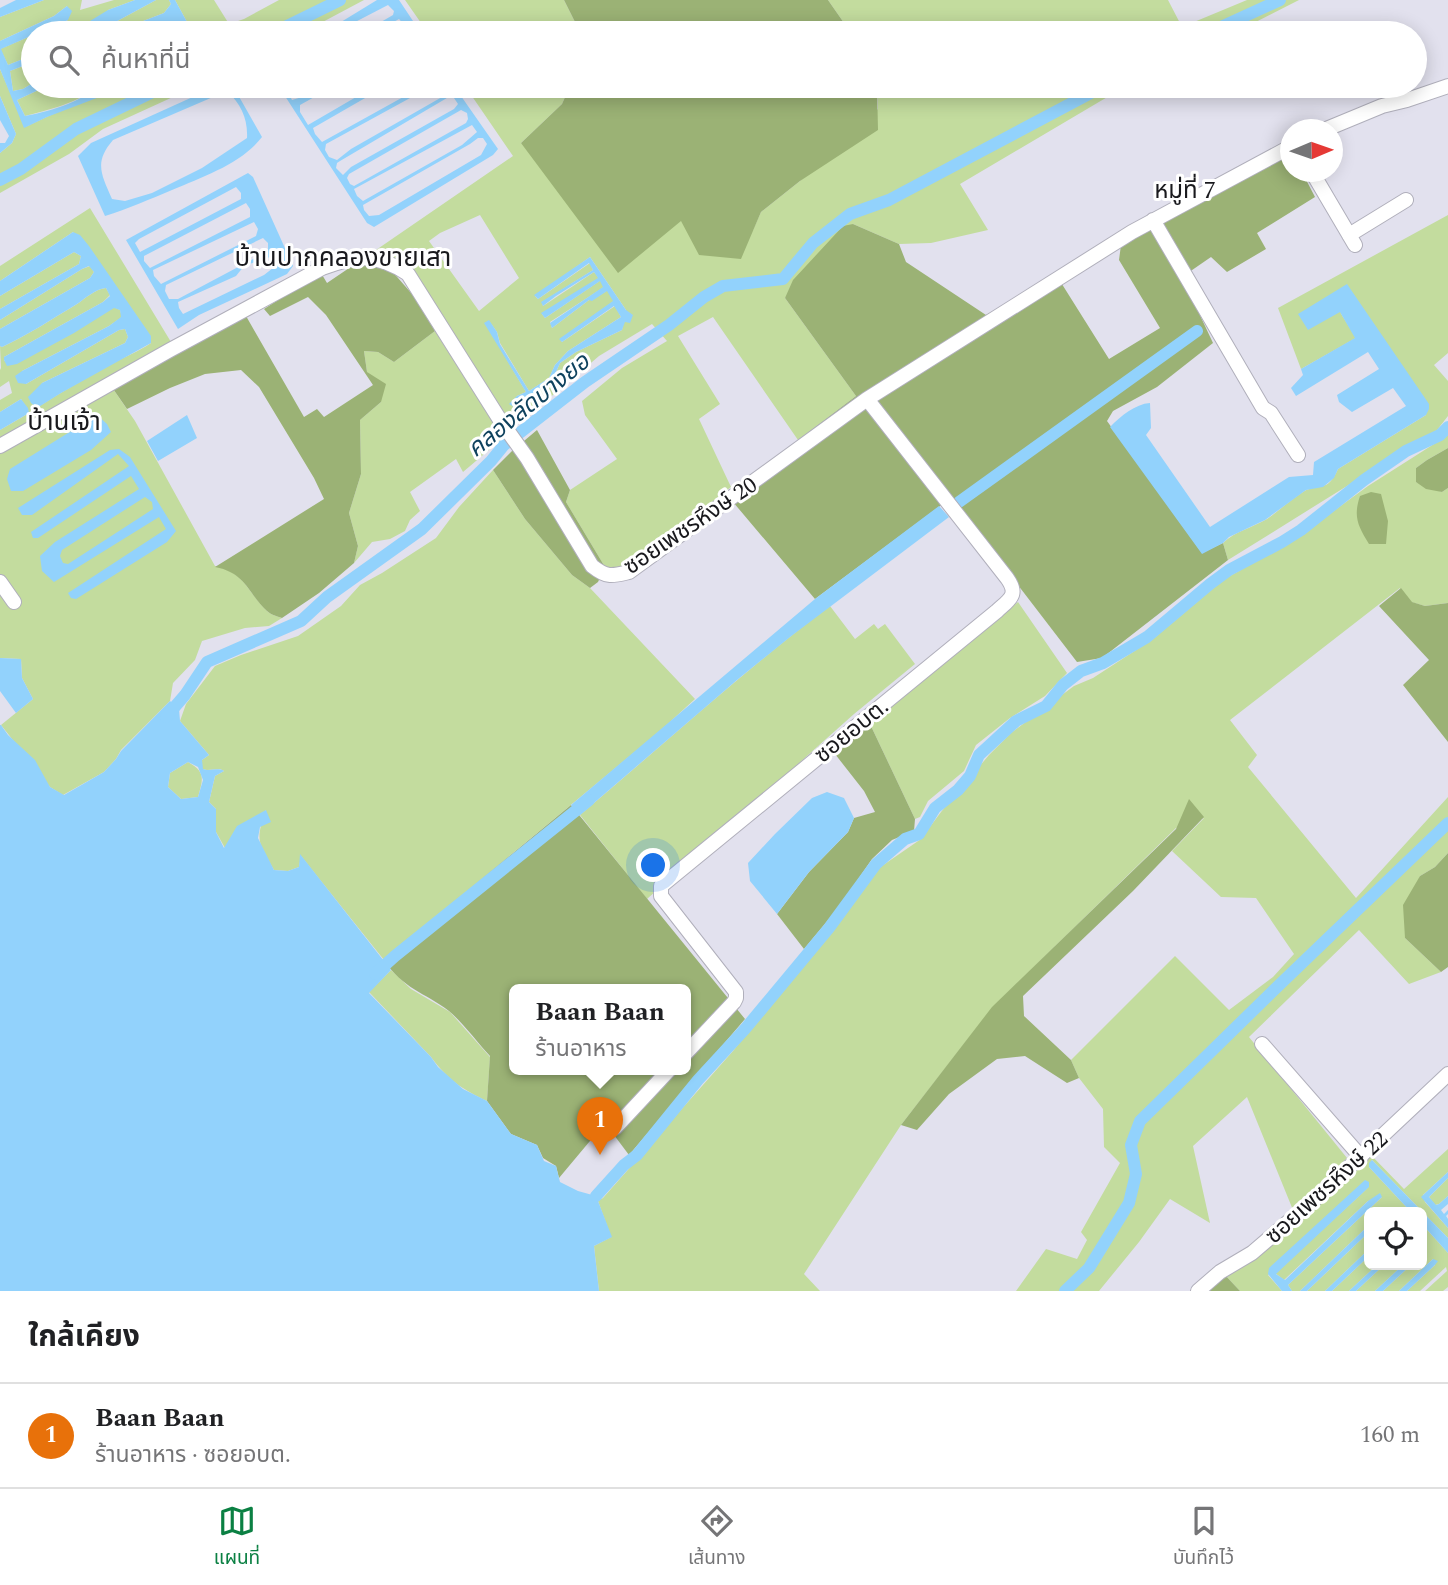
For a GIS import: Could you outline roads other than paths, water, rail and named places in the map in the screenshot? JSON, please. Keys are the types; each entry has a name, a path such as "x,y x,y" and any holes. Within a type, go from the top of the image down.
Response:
{"street":[{"path":"1427,93 1448,86"},
{"path":"1343,120 1413,98"},
{"name":"ซอยเพชรหึงษ์ 20","path":"0,446 170,349 322,268 345,260 369,258 393,264 408,274 527,458 592,566 601,573 613,576 629,572 867,399 1055,279 1153,220 1280,152"},
{"path":"1318,182 1352,240 1406,200"},
{"path":"1153,220 1263,408 1271,413 1298,455"},
{"name":"ซอยอบต.","path":"691,1048 734,1002 736,992 661,896 661,886 997,611 1012,597 1014,591 1007,578 867,399"},
{"path":"0,582 14,602"},
{"path":"1262,1044 1361,1157"},
{"name":"ซอยเพชรหึงษ์ 22","path":"1198,1291 1220,1272 1252,1253 1315,1199 1448,1074"},
{"path":"615,1128 664,1075"}],"water":[{"path":"16,0 44,0 0,17 0,8"},
{"path":"135,0 156,0 117,21 90,21 108,10"},
{"path":"169,0 175,0 186,21 143,21 164,13 171,4"},
{"path":"377,0 399,0 413,21 383,21 393,15 394,11 388,5 357,21 343,21"},
{"path":"67,6 72,11 66,21 43,21"},
{"path":"21,31 21,40 1,49 8,65 21,60 21,67 10,71 13,91 21,89 21,98 17,100 25,116 80,98 97,98 24,128 0,69 0,41"},
{"path":"0,96 16,134 12,143 0,153 0,143 5,143 9,136 0,120"},
{"path":"190,98 211,98 113,140 103,155 101,168 112,199 125,201 152,193 202,168 247,138 245,118 233,98 240,98 262,137 233,162 197,180 105,216 78,156 91,143"},
{"path":"286,98 313,98 300,105 300,112 308,125 354,98 365,98 313,128 322,142 401,98 410,98 326,144 325,150 329,157 337,160 351,149 440,98 447,98 337,163 336,168 343,175 351,167 454,109 458,104 454,98 462,98 498,149 493,155 374,227 367,223","holes":["461,110 467,113 466,123 354,186 350,184 347,178 349,174","472,125 477,132 462,145 363,201 357,196 354,189","478,138 483,138 487,144 481,155 379,215 369,216 364,210 363,205"]},
{"path":"248,173 253,177 293,266 287,274 199,315 178,329 126,240","holes":["236,187 241,193 241,199 140,252 135,243","246,203 250,209 250,217 150,268 144,261 144,256","254,222 258,229 256,236 161,284 154,276 153,270","263,238 268,243 268,251 178,299 169,299 165,291 166,285","270,257 274,262 273,268 264,275 183,314 179,308 178,302 236,276 244,266"]},
{"path":"73,232 80,235 89,246 151,336 151,343 37,408 28,397 42,383 125,343 128,337 125,329 119,330 26,384 18,383 15,376 22,371 109,326 121,317 120,310 114,308 17,364 7,366 4,357 110,296 106,288 98,290 31,332 0,346 0,329 90,278 94,272 89,266 82,269 0,320 0,309 79,264 81,256 74,252 0,296 0,281"},
{"path":"590,257 626,310 633,315 630,323 625,322 622,330 576,352 560,363 553,379 514,407 509,404 526,392 484,323 489,320 497,332 500,344 529,391 549,378 555,365 568,351 621,317 614,306 562,342 559,339 613,301 607,291 592,301 589,300 552,328 550,323 603,287 600,281 545,318 541,313 598,278 594,272 543,306 541,302 593,270 589,263 538,299 534,295"},
{"path":"1347,284 1429,404 1426,415 1338,469 1334,478 1323,487 1306,490 1265,520 1229,537 1202,554 1110,427 1134,408 1150,403 1151,428 1146,435 1210,527 1289,477 1313,475 1314,462 1406,406 1393,388 1352,412 1339,402 1337,395 1379,369 1368,352 1296,396 1291,388 1303,375 1301,369 1355,338 1340,312 1308,330 1298,314"},
{"path":"21,399 29,413 0,430 0,412"},
{"path":"97,415 111,432 91,450 23,491 11,491 7,479 10,469"},
{"path":"187,415 197,438 158,461 147,441"},
{"path":"119,449 130,457 176,531 167,542 76,599 71,598 68,593 166,529 159,517 54,582 42,571 40,556 55,542 139,489 131,476 38,538 33,538 31,532 129,466 118,454 32,515 22,515 18,508 110,450","holes":["145,497 152,502 153,509 68,564 63,563 60,556 62,550"]},
{"path":"939,506 949,517 790,637 580,815 571,805 815,599"},
{"path":"0,658 21,659 22,678 33,699 16,713 0,691"},
{"path":"170,701 179,709 180,721 209,755 202,760 203,769 224,771 215,776 209,802 216,809 216,832 224,848 237,826 266,810 271,822 260,827 258,838 274,870 288,871 299,867 300,854 391,970 369,993 438,1067 463,1089 487,1101 511,1134 537,1145 544,1161 556,1166 560,1182 596,1196 612,1237 594,1246 599,1291 0,1291 0,725 35,760 50,787 64,795 104,772","holes":["188,762 198,767 203,780 198,797 181,799 168,787 170,773"]},
{"path":"827,792 844,798 854,818 848,832 809,872 777,914 750,881 748,863 812,798"},
{"path":"1372,1160 1418,1207 1406,1207 1369,1167"},
{"path":"1448,1172 1448,1178 1429,1197 1436,1205 1448,1196 1448,1204 1441,1210 1444,1214 1448,1210 1448,1228 1421,1197"},
{"path":"1365,1180 1369,1182 1369,1187 1276,1274 1285,1280 1368,1201 1380,1193 1382,1197 1371,1207 1364,1207 1364,1214 1288,1285 1292,1291 1282,1291 1268,1274 1269,1268"},
{"path":"1427,1216 1448,1238 1448,1253 1427,1230"},
{"path":"1364,1230 1364,1237 1307,1291 1300,1291"},
{"path":"1364,1254 1364,1261 1332,1291 1325,1291"},
{"path":"1433,1259 1438,1261 1407,1291 1399,1291 1421,1270 1427,1270 1427,1265"},
{"path":"1372,1270 1379,1270 1356,1291 1349,1291"},
{"path":"1398,1270 1406,1270 1383,1291 1375,1291"}],"waterway":[{"path":"297,21 340,0"},
{"name":"คลองลัดบางยอ","path":"1234,21 1280,0"},
{"path":"0,180 21,169 76,129 140,98"},
{"name":"คลองลัดบางยอ","path":"166,717 207,662 301,621 327,597 422,529 504,445 585,382 669,325 704,297 723,286 783,279 813,243 850,214 889,200 1081,98"},
{"path":"959,502 1197,331"},
{"path":"596,1196 624,1165 637,1155 698,1080 745,1029 829,928 876,864 905,839 919,834 935,808 958,790 970,776 979,755 1016,721 1046,706 1063,685 1081,671 1103,663 1147,637 1229,570 1301,530 1364,480 1406,451 1440,435 1448,427"},
{"path":"375,974 589,800"},
{"path":"1065,1291 1089,1268 1129,1203 1136,1174 1131,1145 1140,1121 1448,823"}],"place":[{"name":"Baan Baan","path":"600,1155"}],"district":[{"name":"หมู่ที่ 7","path":"1185,190"},
{"name":"บ้านปากคลองขายเสา","path":"343,257"},
{"name":"บ้านเจ้า","path":"64,421"}]}
